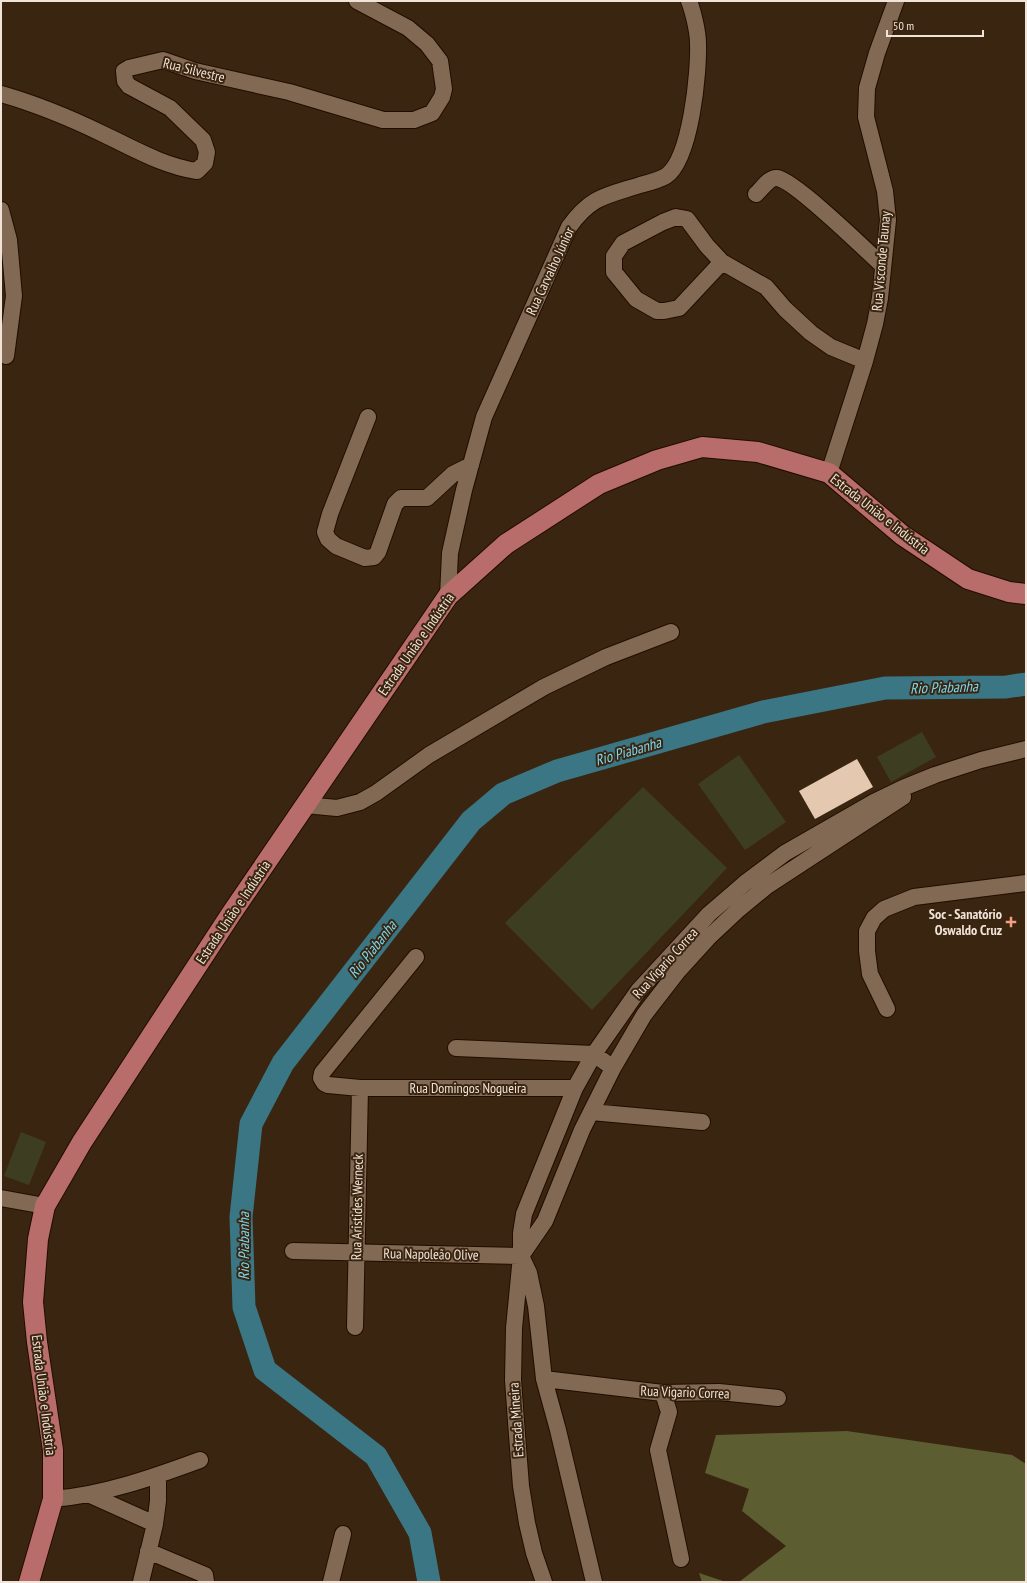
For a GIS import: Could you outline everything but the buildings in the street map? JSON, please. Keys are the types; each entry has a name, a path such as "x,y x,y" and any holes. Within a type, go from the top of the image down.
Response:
{"main road":[{"name":"Estrada União e Indústria","path":"29,1582 53,1499 53,1450 37,1342 33,1302 38,1239 44,1206 82,1142 231,914 448,596 506,544 599,484 657,460 702,447 758,452 829,473 902,535 968,579 1008,592 1026,594"}],"street":[{"name":"Rua Silvestre","path":"1,94 22,100 68,118 162,161 184,169 196,171 205,163 207,152 203,140 170,108 129,86 124,81 124,71 129,68 163,60 195,71 290,92 383,120 414,120 432,113 442,97 444,89 440,61 427,44 408,28 356,1"},
{"name":"Rua Carvalho Júnior","path":"448,596 450,553 484,417 569,227 578,214 589,204 603,196 646,184 666,176 677,164 683,149 694,99 698,66 698,40 689,1"},
{"name":"Rua Visconde Taunay","path":"829,473 865,361 880,298 888,220 885,191 866,117 867,88 877,53 896,1"},
{"path":"756,194 770,180 776,178 784,180 807,197 883,266"},
{"path":"1,210 9,240 14,296 6,356"},
{"path":"722,262 679,308 664,312 636,299 614,272 614,256 623,243 663,222 676,217 687,219 707,246 722,262 766,287 785,309 811,333 831,347 865,361"},
{"path":"368,417 330,514 326,532 328,539 336,546 365,558 374,557 378,552 395,504 401,498 427,498 453,474 471,465"},
{"path":"305,805 337,808 360,802 376,793 429,755 544,687 606,657 671,632"},
{"name":"Rua Vigario Correa","path":"594,1582 558,1430 544,1378 536,1306 529,1272 521,1256 521,1233 524,1214 575,1088 594,1054 638,991 709,914 761,871 785,853 874,802 903,788 935,775 981,760 1026,749"},
{"name":"Rua Vigario Correa","path":"521,1256 545,1221 582,1130 613,1068 644,1015 678,970 708,938 739,909 767,886 895,803 935,775"},
{"path":"761,871 767,886"},
{"path":"886,1009 870,974 867,951 867,932 874,918 884,909 914,898 1026,883"},
{"name":"Rua Domingos Nogueira","path":"416,957 322,1073 321,1078 324,1083 328,1085 360,1088 575,1088"},
{"path":"456,1048 594,1054 613,1068"},
{"name":"Rua Aristides Werneck","path":"354,1327 360,1088"},
{"path":"591,1112 702,1122"},
{"path":"1,1198 44,1206"},
{"name":"Rua Napoleão Olive","path":"293,1251 521,1256"},
{"name":"Estrada Mineira","path":"521,1256 514,1328 513,1380 521,1486 534,1553 544,1582"},
{"name":"Rua Vigario Correa","path":"544,1378 663,1393 719,1392 778,1398"},
{"path":"663,1393 668,1412 658,1450 681,1559"},
{"path":"53,1499 77,1497 158,1475 200,1460"},
{"path":"141,1582 155,1524 158,1500 158,1475"},
{"path":"88,1494 155,1524"},
{"path":"330,1582 343,1534"},
{"path":"148,1551 205,1575 206,1582"}],"green space":[{"path":"922,732 936,757 891,782 877,757"},
{"path":"739,755 786,822 745,850 698,784"},
{"path":"643,787 727,868 592,1010 505,923"},
{"path":"21,1132 46,1142 29,1185 4,1176"}],"shaded area":[{"path":"847,1431 1012,1455 1026,1464 1026,1582 739,1582 786,1546 742,1511 749,1489 705,1473 716,1435"},
{"path":"699,1573 726,1582 702,1582"}],"waterway":[{"name":"Rio Piabanha","path":"429,1582 420,1533 376,1456 265,1370 244,1307 241,1217 251,1124 283,1063 471,821 503,794 557,771 763,712 885,688 1006,687 1026,684"}],"place":[{"name":"Soc - Sanatório Oswaldo Cruz","path":"1011,922"}]}
